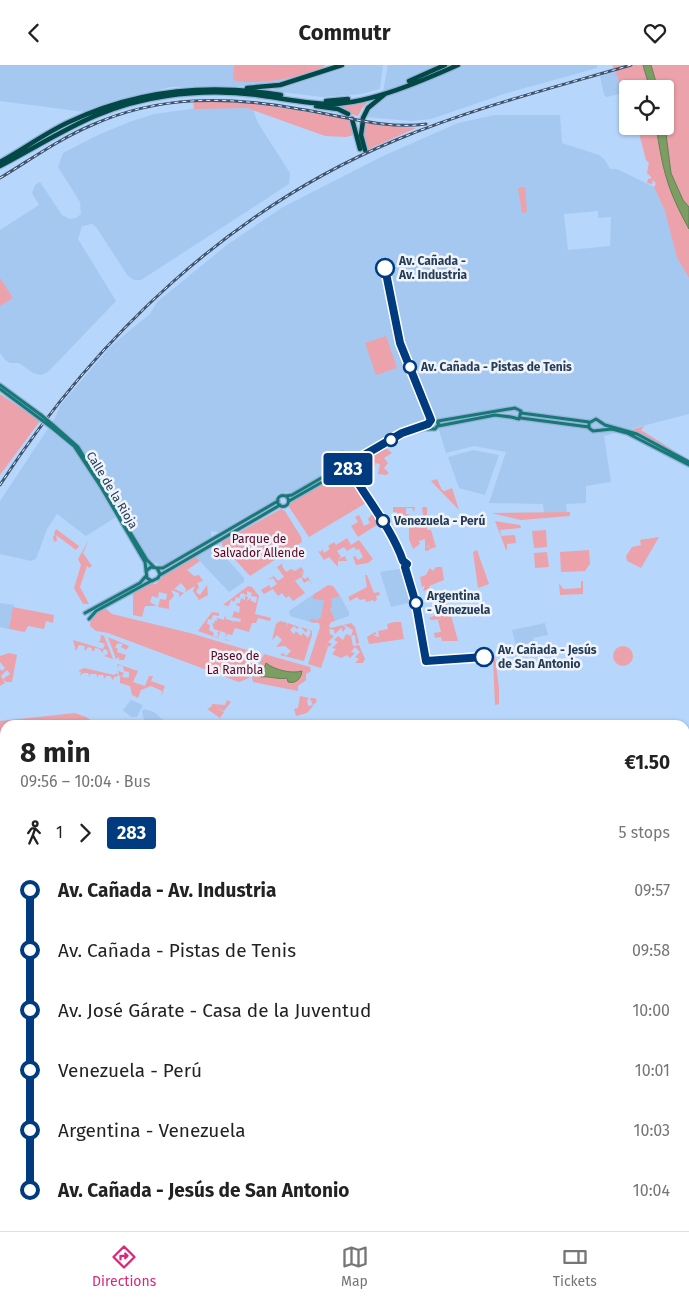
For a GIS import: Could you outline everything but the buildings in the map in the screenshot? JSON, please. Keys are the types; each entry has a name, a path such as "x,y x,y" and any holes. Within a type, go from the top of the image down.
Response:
{"highway":[{"path":"0,161 58,128 94,111 143,97 203,87 249,88 280,85 342,65"},
{"path":"180,91 242,90 328,101 365,96 409,83 445,65"},
{"path":"352,119 363,150 363,119 367,109 382,95 451,65"},
{"path":"0,166 70,126 132,102 191,93 241,93 332,104 359,100 458,65"},
{"path":"241,93 338,109 348,114"}],"main road":[{"path":"0,385 52,426"},
{"path":"0,390 40,417"},
{"path":"89,619 92,613 151,581 157,580 159,575 279,503 281,496 292,495 344,467 352,465 406,434 435,429 438,424 517,408 521,415"},
{"path":"511,417 512,409"},
{"path":"349,458 359,458 402,433 428,424 432,419 438,424 495,415 511,417 515,420 521,415 589,422 596,419 600,422 628,430 689,464"},
{"path":"521,415 589,427 593,431 612,429 627,433 689,464"},
{"path":"589,422 589,427"},
{"path":"599,430 600,422"},
{"path":"428,424 430,429"},
{"name":"Calle de la Rioja","path":"52,426 78,447 147,560 155,568"},
{"name":"Calle de la Rioja","path":"52,426 71,442 79,452 145,562 146,571"},
{"path":"344,467 342,453 349,458 352,465"},
{"path":"279,503 285,506 289,501 344,467"},
{"path":"286,496 289,501"},
{"path":"85,613 140,583 146,575 146,571 163,568 279,503"},
{"path":"147,560 160,567 186,555"},
{"path":"155,568 159,575"},
{"path":"146,575 151,581"}],"shaded area":[{"path":"0,65 297,65 295,79 281,83 258,86 171,87 116,100 85,112 0,101"},
{"path":"347,65 383,65 380,89 362,94 322,97 274,91 274,88"},
{"path":"388,65 597,65 597,68 507,93 431,119 412,121 365,117 368,110 382,97"},
{"path":"643,65 651,65 655,80 647,80"},
{"path":"616,71 619,80 619,94 607,97 604,95 600,76"},
{"path":"198,108 247,108 253,110 258,123 290,173 289,184 141,280 134,280 128,276 96,227 92,224 82,226 78,239 116,301 48,372 41,375 33,373 19,363 10,363 5,360 0,353 0,230 39,205 32,193 35,185 40,182 62,215 70,219 76,218 81,214 80,202 58,167 63,153 98,135 132,121 154,114"},
{"path":"495,115 560,115 562,143 599,155 605,160 610,169 617,169 654,187 668,217 677,258 689,278 689,414 604,436 611,482 586,486 586,503 566,504 567,512 544,513 543,504 489,503 506,452 474,446 446,453 439,430 428,429 427,424 400,433 356,458 342,456 338,467 294,492 278,493 274,503 222,533 211,531 211,537 207,542 162,566 149,560 121,514 86,536 57,514 47,529 36,559 31,561 0,554 0,501 55,418 61,404 111,346 150,314 157,302 228,244 283,207 383,156 458,123","holes":["598,211 598,218 611,217 610,246 568,250 564,214"]},
{"path":"658,135 666,135 671,173 683,200 689,207 689,229 671,191"},
{"path":"473,450 499,455 485,495 459,488 448,457"},
{"path":"213,547 217,548 244,578 244,582 229,592 196,557"},
{"path":"399,569 404,572 411,599 408,603 391,607 380,572"},
{"path":"317,592 325,597 322,620 314,623 290,616 289,611"},
{"path":"340,596 349,612 349,616 331,622 331,599"},
{"path":"0,603 14,605 9,629 0,627"},
{"path":"545,623 548,635 533,638 534,642 516,646 512,630"},
{"path":"266,663 283,671 302,671 299,679 293,682 288,682 287,678 261,677"},
{"path":"131,700 143,705 137,717 131,717 123,710"},
{"path":"144,709 154,712 163,720 144,720 142,711"}],"green space":[{"path":"234,65 326,65 307,74 281,80 242,82 233,80"},
{"path":"612,65 689,65 689,278 677,258 665,211 654,187 656,184 653,180 652,184 647,183 648,179 652,178 647,173 649,163 646,160 639,135 674,135 674,80 619,81"},
{"path":"372,98 362,108 358,116 323,106"},
{"path":"218,100 253,103 350,119 354,135 346,137 325,136 247,108 194,109 193,101"},
{"path":"364,123 416,128 367,150 363,138"},
{"path":"525,187 527,212 522,213 518,188"},
{"path":"0,278 13,298 0,306"},
{"path":"386,336 397,368 376,375 365,343"},
{"path":"0,394 40,421 0,475"},
{"path":"645,426 641,430 689,460 630,430"},
{"path":"386,448 392,453 384,458 388,463 384,468 389,473 386,475 378,474 380,464 375,463 375,467 368,467 369,471 362,470 361,477 358,477 355,472 356,466"},
{"path":"344,471 347,472 366,503 309,537 289,507 291,501"},
{"path":"437,479 442,490 445,491 452,488 459,510 431,481"},
{"path":"393,507 415,507 414,512 412,508 406,508 406,514 412,515 412,518 418,519 420,523 424,522 422,507 427,507 427,530 431,530 436,547 430,549 429,546 426,547 429,547 430,550 425,551 425,539 419,541 420,544 413,549 409,539 409,525 401,524 401,516 397,516 397,512 393,512"},
{"name":"Parque de Salvador Allende","path":"281,509 285,511 301,537 302,542 250,576 222,545 222,542"},
{"path":"375,511 380,523 358,537 351,526 358,522 355,517 359,515 364,526 370,523 368,519"},
{"path":"570,512 570,516 521,520 491,513"},
{"path":"495,521 520,525 521,528 500,530 501,536 515,535 516,543 507,544 507,550 506,550"},
{"path":"56,529 79,546 76,550 56,535 57,541 54,542 53,536"},
{"path":"546,530 547,547 534,548 532,531"},
{"path":"659,537 641,568 627,561 626,556 632,547 641,545 640,540"},
{"path":"347,538 351,545 359,540 373,559 368,563 356,565 353,557 355,556 358,560 363,557 359,549 356,550 354,547 347,551 344,547 337,551 341,557 337,560 345,556 347,561 338,561 338,567 329,557 324,560 318,551 321,552 322,549 324,553 330,549 328,546 334,542 336,545"},
{"path":"89,540 83,553 92,566 89,568 87,566 80,587 89,604 83,604 74,588 81,565 78,559"},
{"path":"477,550 489,584 478,588 473,552"},
{"path":"589,550 590,564 585,571 561,572 560,552"},
{"path":"547,552 549,567 535,568 534,553"},
{"path":"196,557 200,561 187,570 194,576 199,575 203,581 197,583 199,587 196,592 200,595 207,585 208,595 199,600 193,591 195,586 185,592 186,589 181,583 174,589 184,593 179,597 179,593 171,590 174,596 169,601 169,609 158,607 160,599 166,600 167,594 159,592 158,598 152,596 150,602 157,606 145,606 142,617 133,615 133,593 148,584 156,584 163,576"},
{"path":"283,563 282,566 286,572 291,569 295,571 301,567 304,571 298,576 304,572 302,577 305,579 308,577 313,585 309,580 304,583 301,577 295,581 305,593 293,601 289,596 286,598 282,593 278,596 273,589 264,594 261,590 269,585 271,588 277,584 273,578 267,580 274,576 278,581 284,577 277,567"},
{"path":"436,567 442,567 444,580 429,586 430,589 423,591 425,585 422,587 420,577 426,575 430,568 433,571"},
{"path":"365,575 367,575 374,593 379,592 380,595 376,596 377,600 374,602 373,600 366,602 365,599 360,600 357,597 350,601 348,597 367,587"},
{"path":"581,581 583,581 583,594 560,595 559,583 563,589 581,588"},
{"path":"328,585 333,586 340,596 331,599 332,608 330,609 335,621 331,622 329,626 331,628 343,625 346,628 343,632 341,628 335,634 334,630 329,629 330,634 334,636 328,642 332,644 329,647 326,644 328,647 321,668 308,664 320,627 319,623 310,622 311,619 318,620 321,617 324,600 313,599 313,595"},
{"path":"248,586 252,587 259,596 255,614 271,618 270,621 258,618 256,623 252,623 249,632 235,628 232,635 227,634 225,638 226,633 214,629 212,623 216,624 214,623 215,620 217,621 217,618 224,620 225,615 226,619 233,621 232,623 234,621 240,622 241,619 232,617 234,611 239,613 240,607 235,604 240,603 241,598 245,600 245,596 248,597 247,601 251,598 251,601 256,603 257,597 251,596 252,593 247,591 247,595 241,593 234,602 231,600 229,606 223,605"},
{"path":"445,602 449,608 458,641 442,641 441,637 435,638 434,633 441,632 438,620 441,619 431,620 429,618 436,615 437,617 432,604 437,603 439,609 446,607"},
{"path":"13,607 54,615 53,623 46,621 44,629 28,626 25,632 9,629"},
{"name":"Paseo de La Rambla","path":"105,608 112,614 190,633 259,655 249,678 239,682 108,633 96,631 90,626 91,617"},
{"path":"212,612 219,613 219,616 213,615 211,620 208,619 207,624 210,625 209,630 214,633 213,636 218,637 218,631 220,632 218,638 198,631"},
{"path":"280,621 287,623 286,628 288,623 299,627 297,629 294,626 290,630 294,634 296,631 301,636 303,633 308,638 311,632 309,630 312,631 304,661 280,655 283,653 286,656 291,651 285,646 276,647 282,640 277,635 272,640 276,624"},
{"path":"401,622 404,639 369,644 367,637 375,632 377,634 373,635 379,637 378,631 388,629 387,624"},
{"path":"351,623 355,627 359,643 356,644 355,635 351,636 353,630 344,625"},
{"path":"301,627 308,629 306,633"},
{"path":"346,634 351,636 353,646 359,645 365,659 363,663 355,663 359,659 355,657 360,652 355,647 351,652 355,653 350,658 347,655 341,658 332,654 336,649 332,648 338,642 334,640 338,636 343,640"},
{"path":"101,635 104,636 113,659 104,656 108,654 107,650 104,649 102,653 100,649 95,648 92,651 92,648 88,647 84,650 85,646 79,645 76,651 73,640 103,649 105,644 97,641 100,641"},
{"path":"108,637 129,646 126,650 121,647 123,644 118,643 115,647 118,649 117,652 126,655 124,660 119,660 119,657 116,659"},
{"path":"619,646 627,646 633,652 633,660 627,666 619,666 613,660 613,652"},
{"path":"9,653 17,655 12,682 6,682 3,679 10,674 7,670 1,676 5,683 0,686 0,669 2,671 5,668 0,662 0,656"},
{"path":"264,654 310,667 311,671 306,674 306,680 298,686 298,691 253,682 252,678"},
{"path":"495,657 499,704 495,705 493,660"},
{"path":"118,664 138,671 133,682 145,686 149,676 153,676 151,681 165,686 161,697 162,691 151,686 141,690 138,698 132,695 130,686 120,683 120,677 123,677 119,676 118,671 124,673 122,676 125,678 129,677 129,672 124,671 123,666 119,665 117,668"},
{"path":"84,668 114,675 117,673 118,676 114,677 113,680 110,676 106,676 105,679 103,675 98,675 98,678 96,674 90,674 90,677 88,673 83,673 80,676 81,672 78,671"},
{"path":"300,696 309,698 307,700 308,706 313,705 310,698 315,698 317,701 307,713 296,716 294,709 298,708"},
{"path":"227,700 231,702 224,711 217,709 224,712 220,718 207,709 212,704 225,705"},
{"path":"75,713 90,720 9,720"}],"railway":[{"path":"0,485 38,430 79,378 124,329 172,283 224,240 278,202 336,168 396,140 454,118 513,99 631,65"},
{"path":"0,178 56,143 92,125 117,115 168,103 220,100 246,102 299,109 362,121 395,125 426,124"}],"bus line":[{"name":"283","path":"385,268 400,343 431,420 428,424 402,433 359,458 353,460 345,458 342,461 342,466 347,469 349,468 389,530 403,561 407,564 405,567 421,624 426,661 484,657"}],"place":[{"name":"Av. Cañada - Av. Industria","path":"385,268"},
{"name":"Av. Cañada - Pistas de Tenis","path":"410,367"},
{"name":"Venezuela - Perú","path":"383,521"},
{"name":"Argentina - Venezuela","path":"416,603"},
{"name":"Av. Cañada - Jesús de San Antonio","path":"484,657"}]}
